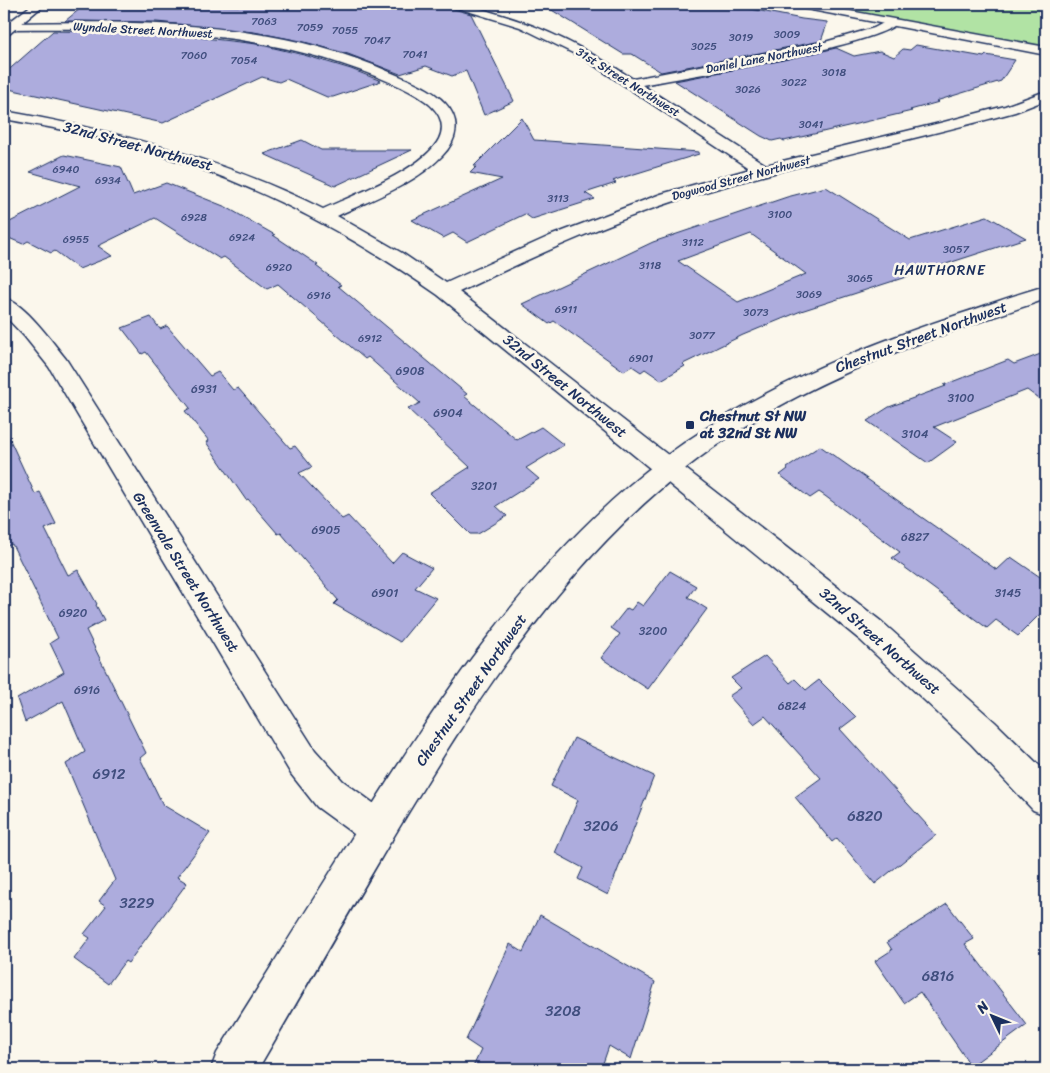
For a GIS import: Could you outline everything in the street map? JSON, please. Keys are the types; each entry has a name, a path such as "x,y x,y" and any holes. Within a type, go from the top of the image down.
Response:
{"street":[{"path":"8,29 40,4"},
{"name":"31st Street Northwest","path":"455,4 513,21 601,62 763,170"},
{"path":"796,4 1046,51"},
{"name":"Daniel Lane Northwest","path":"632,83 827,46 878,30 893,22"},
{"name":"Wyndale Street Northwest","path":"8,29 166,28 211,32 273,42 316,51 374,70 399,80 438,102 448,120 446,140 437,152 423,164 401,178 325,215"},
{"name":"Dogwood Street Northwest","path":"445,291 556,240 626,212 692,190 763,170 943,128 1010,109 1046,95"},
{"name":"32nd Street Northwest","path":"4,116 64,125 170,152 225,171 325,215 391,252 445,291 871,631 955,706 1046,797"},
{"name":"Chestnut Street Northwest","path":"232,1069 451,713 514,625 565,565 590,539 626,505 696,447 789,390 865,355 1046,292"},
{"name":"Greenvale Street Northwest","path":"4,304 34,334 58,364 303,762 330,794 378,829"}],"green space":[{"path":"813,4 1046,4 1046,47"}],"building":[{"path":"86,4 240,6 240,4 448,4 450,8 471,14 514,101 484,115 466,71 452,76 426,66 400,74 348,54 301,41 254,32 157,22 65,21"},
{"path":"542,4 725,4 827,22 827,24 821,41 661,72 632,54 623,54"},
{"path":"53,31 160,33 257,44 351,69 381,81 333,97 327,97 286,79 279,82 262,77 163,123 4,88 4,74"},
{"path":"916,45 984,57 986,55 1015,60 1001,81 910,110 912,111 784,141 781,139 772,141 761,136 675,81 836,48 854,56 880,51 894,57 903,49 910,50"},
{"path":"522,118 534,140 699,152 699,154 618,179 613,181 616,183 585,193 595,199 532,219 525,214 467,242 453,233 443,238 412,220 502,179 470,173 477,166 474,166"},
{"path":"302,140 321,150 412,150 335,186 264,154"},
{"path":"64,155 121,167 133,195 166,183 226,207 275,235 273,235 318,265 316,266 341,285 338,286 467,394 464,396 517,440 541,427 564,445 526,468 539,479 496,506 507,516 478,534 470,534 429,493 470,467 408,409 420,403 368,357 365,359 278,284 267,289 224,257 220,259 155,218 98,246 112,256 79,269 55,251 51,253 28,241 23,244 4,236 4,225 80,186 30,172"},
{"path":"826,187 910,240 987,216 1026,238 801,311 743,335 683,364 685,366 661,380 645,369 641,372 632,366 624,371 554,321 549,324 522,304 653,242 787,197","holes":["751,234 806,274 738,302 678,261"]},
{"path":"151,317 160,329 167,326 210,376 218,372 233,390 238,388 290,448 295,446 312,467 299,473 342,519 348,516 392,563 402,552 432,568 415,588 436,598 400,642 334,604 338,600 281,533 278,534 248,499 246,500 206,442 209,441 185,411 190,408 146,352 142,354 122,328"},
{"path":"1046,352 1046,404 1027,390 934,427 957,442 928,463 867,421 889,407 1008,360 1014,364"},
{"path":"4,427 35,494 40,492 56,524 45,529 68,575 78,570 104,620 86,630 146,753 140,758 163,805 210,833 177,877 187,883 128,963 125,961 108,984 74,959 90,938 84,934 106,906 99,901 115,880 66,764 85,752 63,701 25,722 17,699 64,672 50,643 58,638 12,544 4,547"},
{"path":"820,446 997,570 1011,557 1046,581 1046,608 1018,636 996,620 987,628 892,558 900,552 825,496 819,492 810,498 780,475 787,468"},
{"path":"670,571 696,586 688,597 707,609 648,689 601,658 620,634 611,628 627,608 631,610 637,602 643,606"},
{"path":"765,656 790,683 795,679 806,690 819,680 856,717 840,729 936,835 875,884 837,838 832,842 795,797 821,778 765,716 754,724 729,696 741,688 731,678"},
{"path":"574,738 654,776 608,895 578,879 583,868 555,853 578,800 551,786"},
{"path":"947,904 974,939 965,944 1027,1025 971,1066 920,992 904,1003 875,961 892,950 887,942"},
{"path":"540,915 655,982 631,1059 609,1046 601,1069 472,1069 481,1050 466,1040 510,944 523,952"}],"place":[{"name":"Chestnut St NW at 32nd St NW","path":"690,425"}],"district":[{"name":"HAWTHORNE","path":"940,270"}]}
